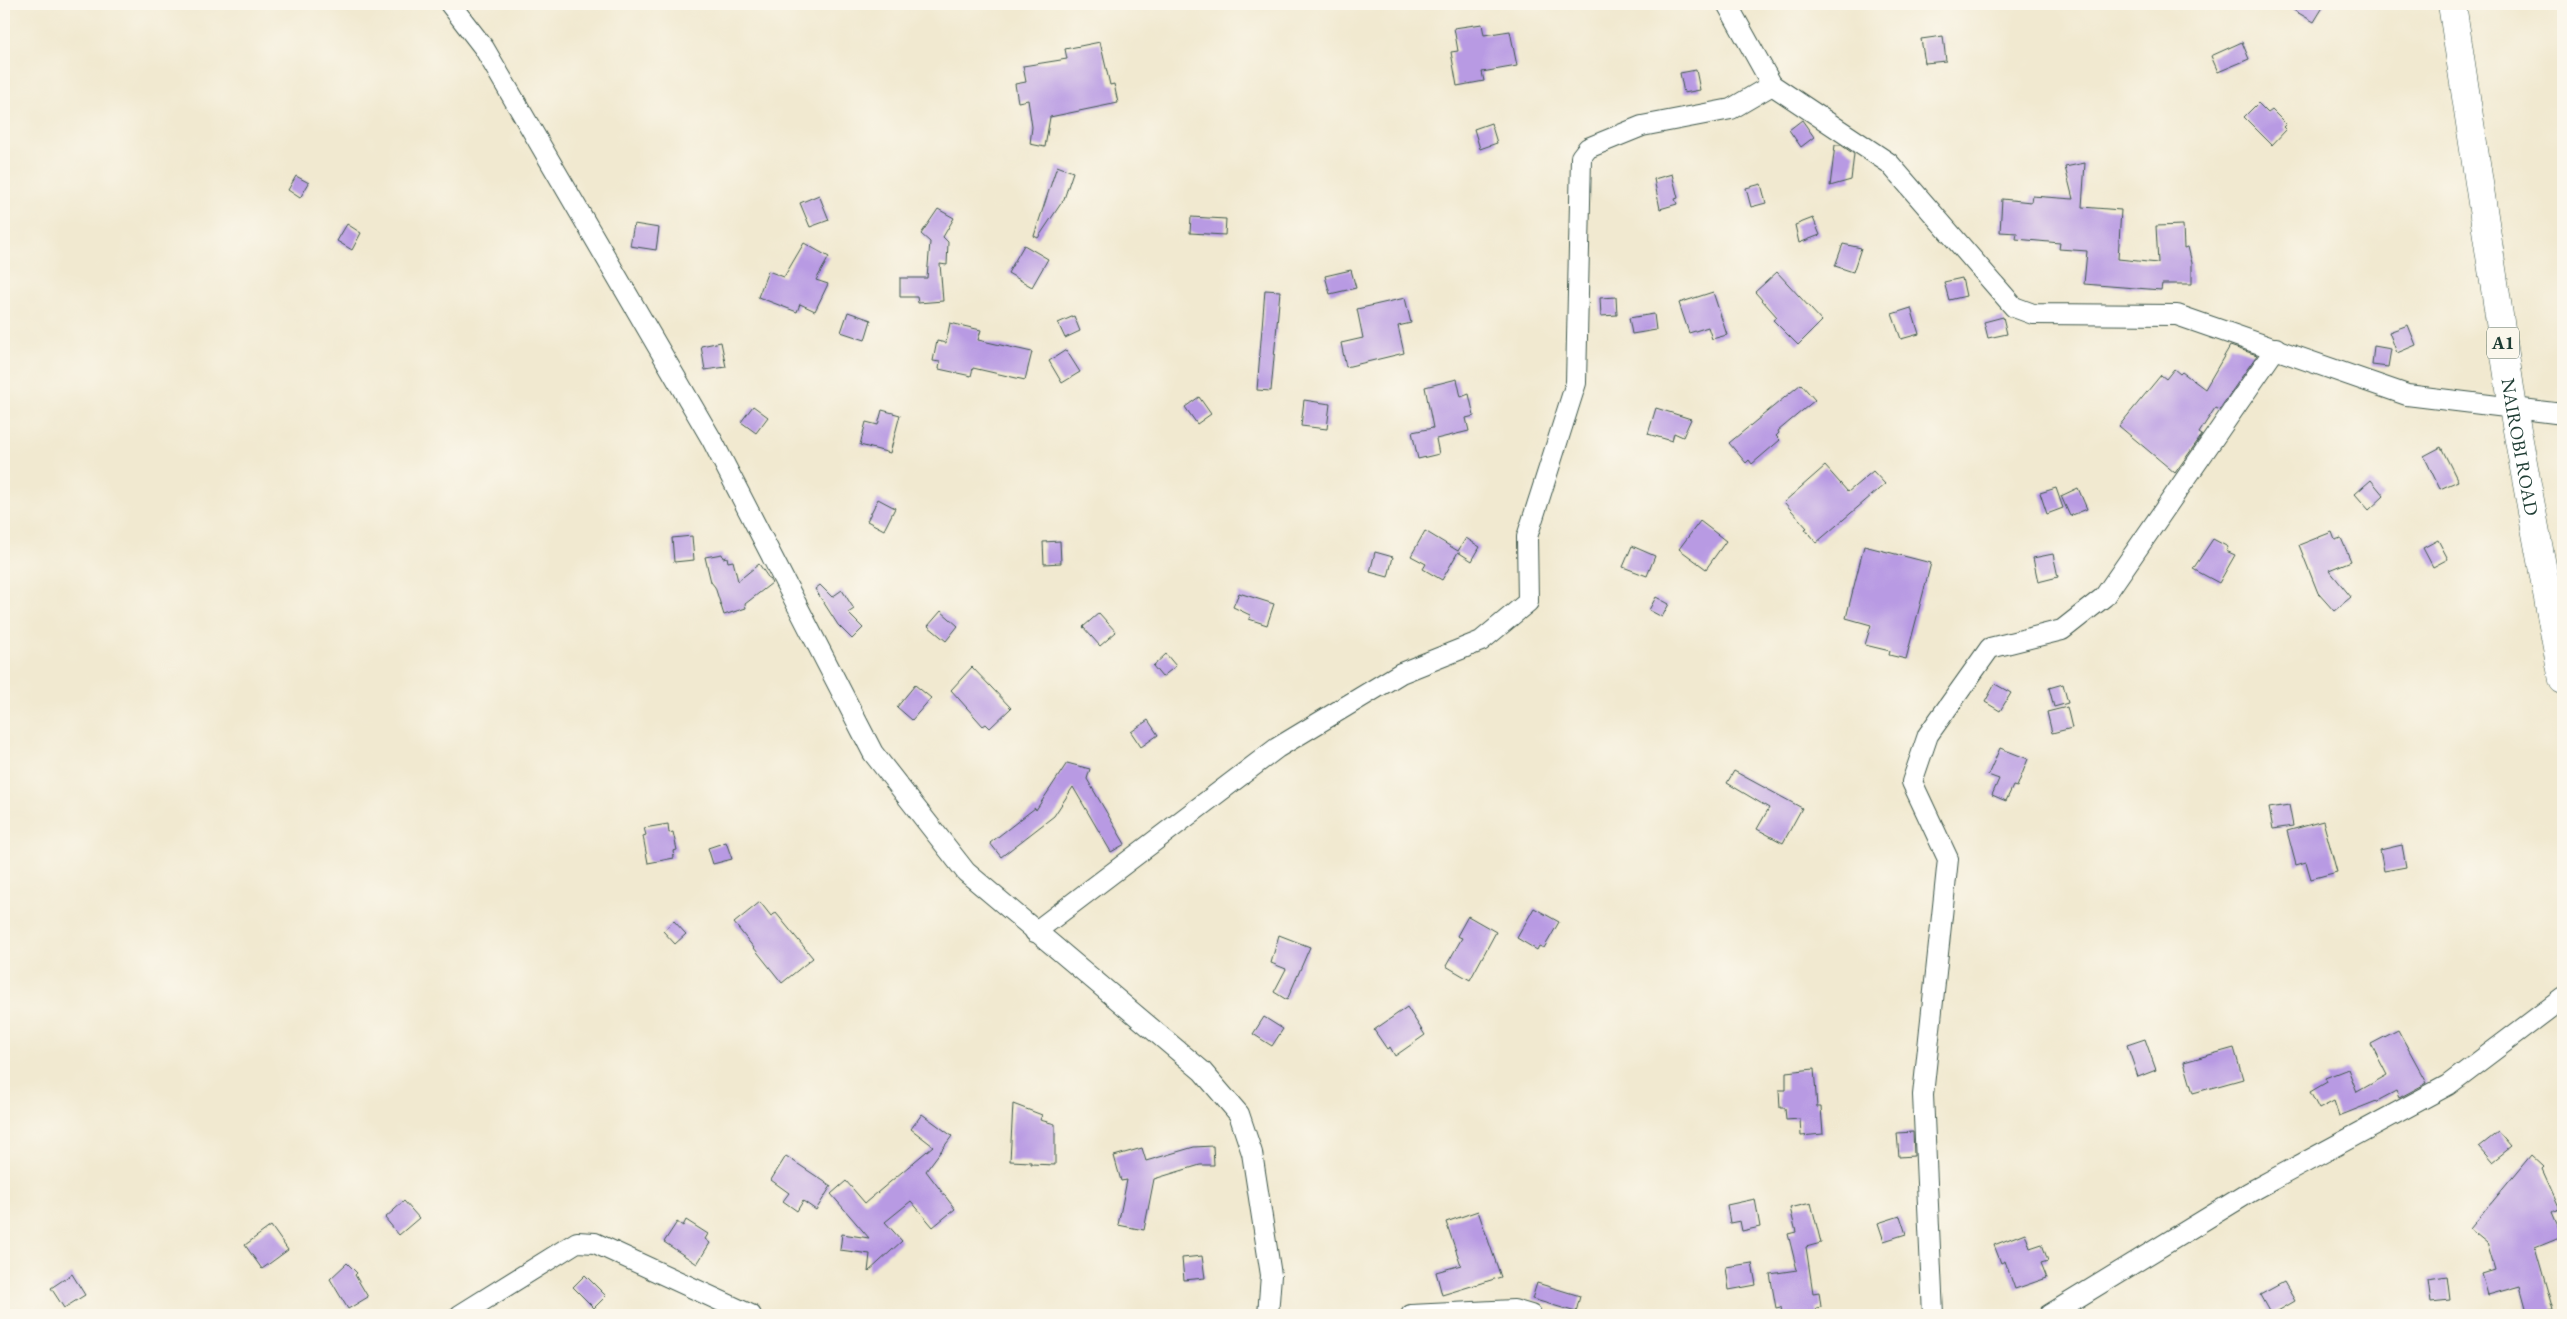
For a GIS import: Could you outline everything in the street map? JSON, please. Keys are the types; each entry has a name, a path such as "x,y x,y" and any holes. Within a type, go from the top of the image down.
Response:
{"highway":[{"name":"NAIROBI ROAD","path":"2452,4 2513,408 2563,680"}],"street":[{"path":"450,4 484,48 712,440 873,753 966,872 1035,932 1202,1070 1239,1114 1252,1153 1271,1275 1268,1315"},
{"path":"1727,4 1772,85 1889,163 2014,307 2033,314 2177,315 2407,395 2563,414"},
{"path":"1035,932 1277,748 1401,673 1481,642 1528,602 1527,537 1576,383 1581,156 1588,148 1642,126 1731,109 1772,85"},
{"path":"1933,1315 1923,1095 1948,859 1912,782 1928,735 1990,648 2062,630 2104,597 2276,348"},
{"path":"2049,1315 2250,1192 2448,1085 2563,998"},
{"path":"460,1315 577,1242 595,1243 751,1315"},
{"path":"1411,1315 1514,1310 1531,1315"}],"building":[{"path":"2283,4 2325,4 2314,22"},
{"path":"1482,24 1484,35 1510,31 1517,66 1482,72 1484,81 1457,86 1451,52 1458,51 1454,28"},
{"path":"1943,36 1946,61 1925,63 1921,39"},
{"path":"1100,42 1110,85 1114,84 1118,103 1050,117 1045,147 1030,144 1032,127 1028,100 1018,102 1015,84 1026,82 1023,66 1067,59 1065,49"},
{"path":"2242,42 2249,59 2218,72 2211,56"},
{"path":"1696,70 1700,90 1684,93 1680,73"},
{"path":"2258,103 2268,113 2272,110 2286,124 2283,127 2286,130 2272,145 2244,117"},
{"path":"1802,120 1814,137 1801,147 1789,130"},
{"path":"1491,123 1497,143 1480,149 1474,129"},
{"path":"1835,145 1841,145 1854,154 1851,180 1830,186"},
{"path":"2085,163 2082,207 2121,210 2118,259 2158,263 2156,226 2183,225 2184,248 2188,247 2192,263 2192,284 2162,284 2161,290 2084,284 2087,251 2059,249 2060,243 2016,239 2017,233 2000,232 2002,199 2031,202 2032,196 2073,199 2065,167"},
{"path":"1057,166 1073,172 1064,199 1038,238 1034,236"},
{"path":"1672,174 1678,198 1675,199 1677,204 1660,209 1654,179"},
{"path":"296,176 309,183 300,198 288,190"},
{"path":"1761,184 1766,203 1751,207 1746,188"},
{"path":"819,195 829,220 810,227 800,203"},
{"path":"938,209 954,218 943,237 948,242 947,265 940,264 943,301 918,303 917,297 900,297 900,278 927,278 930,242 921,234"},
{"path":"1191,217 1226,219 1225,235 1190,233"},
{"path":"1813,218 1820,235 1799,243 1795,225"},
{"path":"347,224 361,233 352,250 337,241"},
{"path":"634,224 659,228 656,250 630,246"},
{"path":"804,243 829,257 816,280 828,284 815,311 800,304 797,312 758,297 768,271 784,277"},
{"path":"1843,244 1861,248 1853,272 1835,266"},
{"path":"1024,245 1048,259 1032,287 1008,273"},
{"path":"1351,270 1356,288 1330,294 1325,276"},
{"path":"1777,272 1822,321 1798,345 1773,320 1777,317 1755,292"},
{"path":"1962,278 1966,296 1949,300 1944,282"},
{"path":"1265,290 1280,291 1271,391 1257,390"},
{"path":"1713,292 1727,335 1712,339 1708,327 1689,333 1679,303"},
{"path":"1616,297 1617,315 1601,316 1600,298"},
{"path":"1405,298 1411,323 1398,326 1404,353 1346,367 1341,343 1363,338 1357,309"},
{"path":"1911,308 1919,334 1901,339 1892,314"},
{"path":"848,312 871,320 865,340 841,332"},
{"path":"1654,314 1656,330 1632,334 1629,318"},
{"path":"1074,316 1080,331 1065,338 1058,323"},
{"path":"2003,317 2007,334 1988,338 1984,322"},
{"path":"950,323 981,330 978,340 1032,352 1025,380 973,368 971,376 939,369 940,362 933,361 937,341 946,343"},
{"path":"2408,325 2416,345 2397,353 2389,332"},
{"path":"721,342 726,367 705,370 701,346"},
{"path":"2230,346 2257,355 2219,410 2215,408 2199,433 2202,435 2175,473 2119,426 2161,375 2166,379 2174,369 2180,374 2182,372 2205,389"},
{"path":"2374,346 2391,349 2388,367 2372,365"},
{"path":"1066,350 1080,372 1062,383 1049,361"},
{"path":"1457,379 1461,397 1469,394 1474,416 1466,418 1469,431 1436,439 1439,454 1418,459 1412,432 1433,428 1425,387"},
{"path":"1801,384 1815,400 1778,431 1779,433 1776,436 1780,440 1752,464 1749,460 1746,463 1729,443"},
{"path":"1199,397 1211,414 1197,424 1185,407"},
{"path":"1304,400 1330,404 1327,429 1301,426"},
{"path":"753,406 768,417 756,433 741,422"},
{"path":"1656,408 1691,419 1683,437 1674,433 1672,441 1648,434"},
{"path":"882,410 900,415 890,453 860,445 866,422 878,425"},
{"path":"2441,447 2458,481 2440,489 2424,456"},
{"path":"1825,466 1848,492 1873,471 1885,484 1816,543 1805,529 1807,528 1784,502"},
{"path":"2371,480 2384,496 2369,510 2355,494"},
{"path":"2056,488 2063,508 2047,514 2040,493"},
{"path":"2078,488 2087,509 2070,516 2061,496"},
{"path":"878,499 895,508 884,530 867,521"},
{"path":"1700,521 1726,541 1706,569 1679,549"},
{"path":"1425,531 1458,551 1466,538 1480,547 1472,561 1458,552 1442,580 1423,569 1426,564 1411,556"},
{"path":"2332,532 2335,540 2341,538 2351,561 2329,570 2351,597 2334,611 2318,593 2299,545"},
{"path":"692,536 694,560 674,562 672,538"},
{"path":"2213,539 2228,547 2226,551 2235,555 2219,583 2193,569"},
{"path":"2438,540 2448,559 2433,567 2423,548"},
{"path":"1060,541 1061,563 1044,564 1043,542"},
{"path":"1632,546 1655,556 1647,576 1623,567"},
{"path":"1864,546 1931,563 1906,659 1889,655 1890,651 1865,645 1871,625 1846,618"},
{"path":"1375,552 1393,557 1388,577 1370,572"},
{"path":"722,554 723,558 727,557 728,562 733,561 738,581 759,564 772,583 745,604 746,608 724,615 715,587 711,582 705,557"},
{"path":"2053,554 2058,577 2038,582 2033,558"},
{"path":"820,585 832,597 842,590 854,609 848,613 863,628 852,639 838,625 815,589"},
{"path":"1239,593 1274,604 1267,625 1249,619 1250,615 1233,607"},
{"path":"1656,597 1669,604 1662,617 1649,610"},
{"path":"941,611 958,626 946,641 928,626"},
{"path":"1099,613 1116,632 1100,646 1083,627"},
{"path":"1166,654 1176,666 1162,677 1153,666"},
{"path":"972,667 1011,708 990,728 986,724 983,726 951,690"},
{"path":"1995,684 2011,693 2000,711 1985,702"},
{"path":"2063,684 2068,703 2054,707 2049,688"},
{"path":"915,685 931,698 912,720 897,707"},
{"path":"2067,707 2072,728 2052,733 2047,712"},
{"path":"1148,720 1158,735 1141,747 1131,732"},
{"path":"2000,748 2028,759 2017,787 2013,786 2006,801 1992,795 1999,779 1988,775"},
{"path":"1067,763 1090,769 1087,779 1125,844 1111,852 1073,787 1054,816 1001,857 990,843 1035,808 1036,810"},
{"path":"1734,771 1802,808 1783,843 1757,829 1769,808 1727,783"},
{"path":"2289,805 2293,826 2273,829 2269,808"},
{"path":"2323,821 2337,872 2311,879 2306,862 2296,865 2287,831"},
{"path":"668,824 669,833 673,832 677,850 673,851 674,858 648,863 643,836 646,835 644,828"},
{"path":"726,842 732,859 713,864 708,848"},
{"path":"2402,845 2406,867 2384,871 2380,850"},
{"path":"760,902 771,916 776,913 813,958 782,983 734,923"},
{"path":"1534,908 1559,922 1544,948 1539,946 1537,950 1517,938"},
{"path":"1468,916 1496,932 1470,980 1446,966 1462,938 1457,936"},
{"path":"674,921 686,934 675,944 663,931"},
{"path":"1279,935 1310,947 1287,1000 1274,992 1286,969 1271,963"},
{"path":"1407,1007 1425,1035 1395,1056 1390,1047 1387,1049 1374,1030"},
{"path":"1264,1017 1283,1029 1272,1046 1253,1034"},
{"path":"2398,1030 2427,1083 2399,1098 2396,1091 2339,1116 2334,1101 2319,1109 2310,1092 2327,1082 2325,1078 2348,1069 2357,1092 2387,1075 2371,1044"},
{"path":"2145,1039 2156,1070 2138,1077 2127,1045"},
{"path":"2234,1048 2243,1079 2193,1093 2184,1062"},
{"path":"1814,1069 1817,1107 1821,1107 1823,1134 1801,1136 1800,1119 1786,1120 1785,1108 1780,1108 1779,1090 1786,1090 1786,1072"},
{"path":"1013,1104 1042,1115 1040,1120 1055,1124 1055,1165 1010,1161"},
{"path":"922,1114 952,1136 926,1171 955,1209 933,1227 911,1201 885,1222 902,1241 868,1272 870,1254 840,1250 842,1234 869,1238 831,1194 846,1181 865,1203 933,1146 911,1129"},
{"path":"1913,1132 1914,1156 1899,1157 1897,1133"},
{"path":"2498,1132 2511,1147 2492,1162 2479,1147"},
{"path":"1213,1146 1214,1165 1200,1165 1154,1179 1144,1230 1118,1225 1127,1180 1121,1181 1114,1156 1142,1148 1146,1161 1194,1147"},
{"path":"2531,1155 2544,1167 2542,1169 2560,1209 2552,1212 2562,1236 2535,1247 2553,1310 2537,1315 2528,1315 2520,1286 2488,1295 2482,1274 2495,1270 2487,1243 2470,1229"},
{"path":"786,1156 831,1186 816,1210 803,1201 797,1211 783,1201 789,1193 771,1180"},
{"path":"1755,1199 1760,1227 1742,1231 1740,1221 1730,1223 1727,1205"},
{"path":"404,1201 419,1218 399,1235 385,1218"},
{"path":"1811,1203 1821,1243 1806,1247 1813,1293 1819,1292 1821,1307 1816,1308 1817,1315 1782,1315 1781,1307 1776,1308 1770,1274 1797,1270 1788,1234 1796,1232 1790,1208"},
{"path":"1478,1211 1501,1277 1442,1295 1436,1272 1461,1265 1446,1222"},
{"path":"1900,1216 1906,1234 1884,1241 1878,1223"},
{"path":"686,1220 708,1234 705,1239 710,1243 697,1264 664,1242 677,1222 683,1226"},
{"path":"271,1226 288,1250 262,1269 245,1245"},
{"path":"2025,1233 2030,1248 2042,1244 2048,1261 2041,1263 2047,1278 2015,1289 2005,1261 2001,1263 1994,1245"},
{"path":"1202,1256 1205,1278 1184,1280 1182,1258"},
{"path":"347,1263 357,1273 355,1275 368,1297 348,1309 330,1279"},
{"path":"1752,1263 1756,1285 1729,1290 1726,1267"},
{"path":"72,1274 85,1295 64,1308 51,1288"},
{"path":"585,1275 606,1296 594,1308 573,1287"},
{"path":"2447,1276 2450,1300 2431,1302 2428,1279"},
{"path":"2284,1282 2295,1301 2271,1315 2260,1295"},
{"path":"1537,1283 1580,1296 1576,1312 1532,1299"}]}
